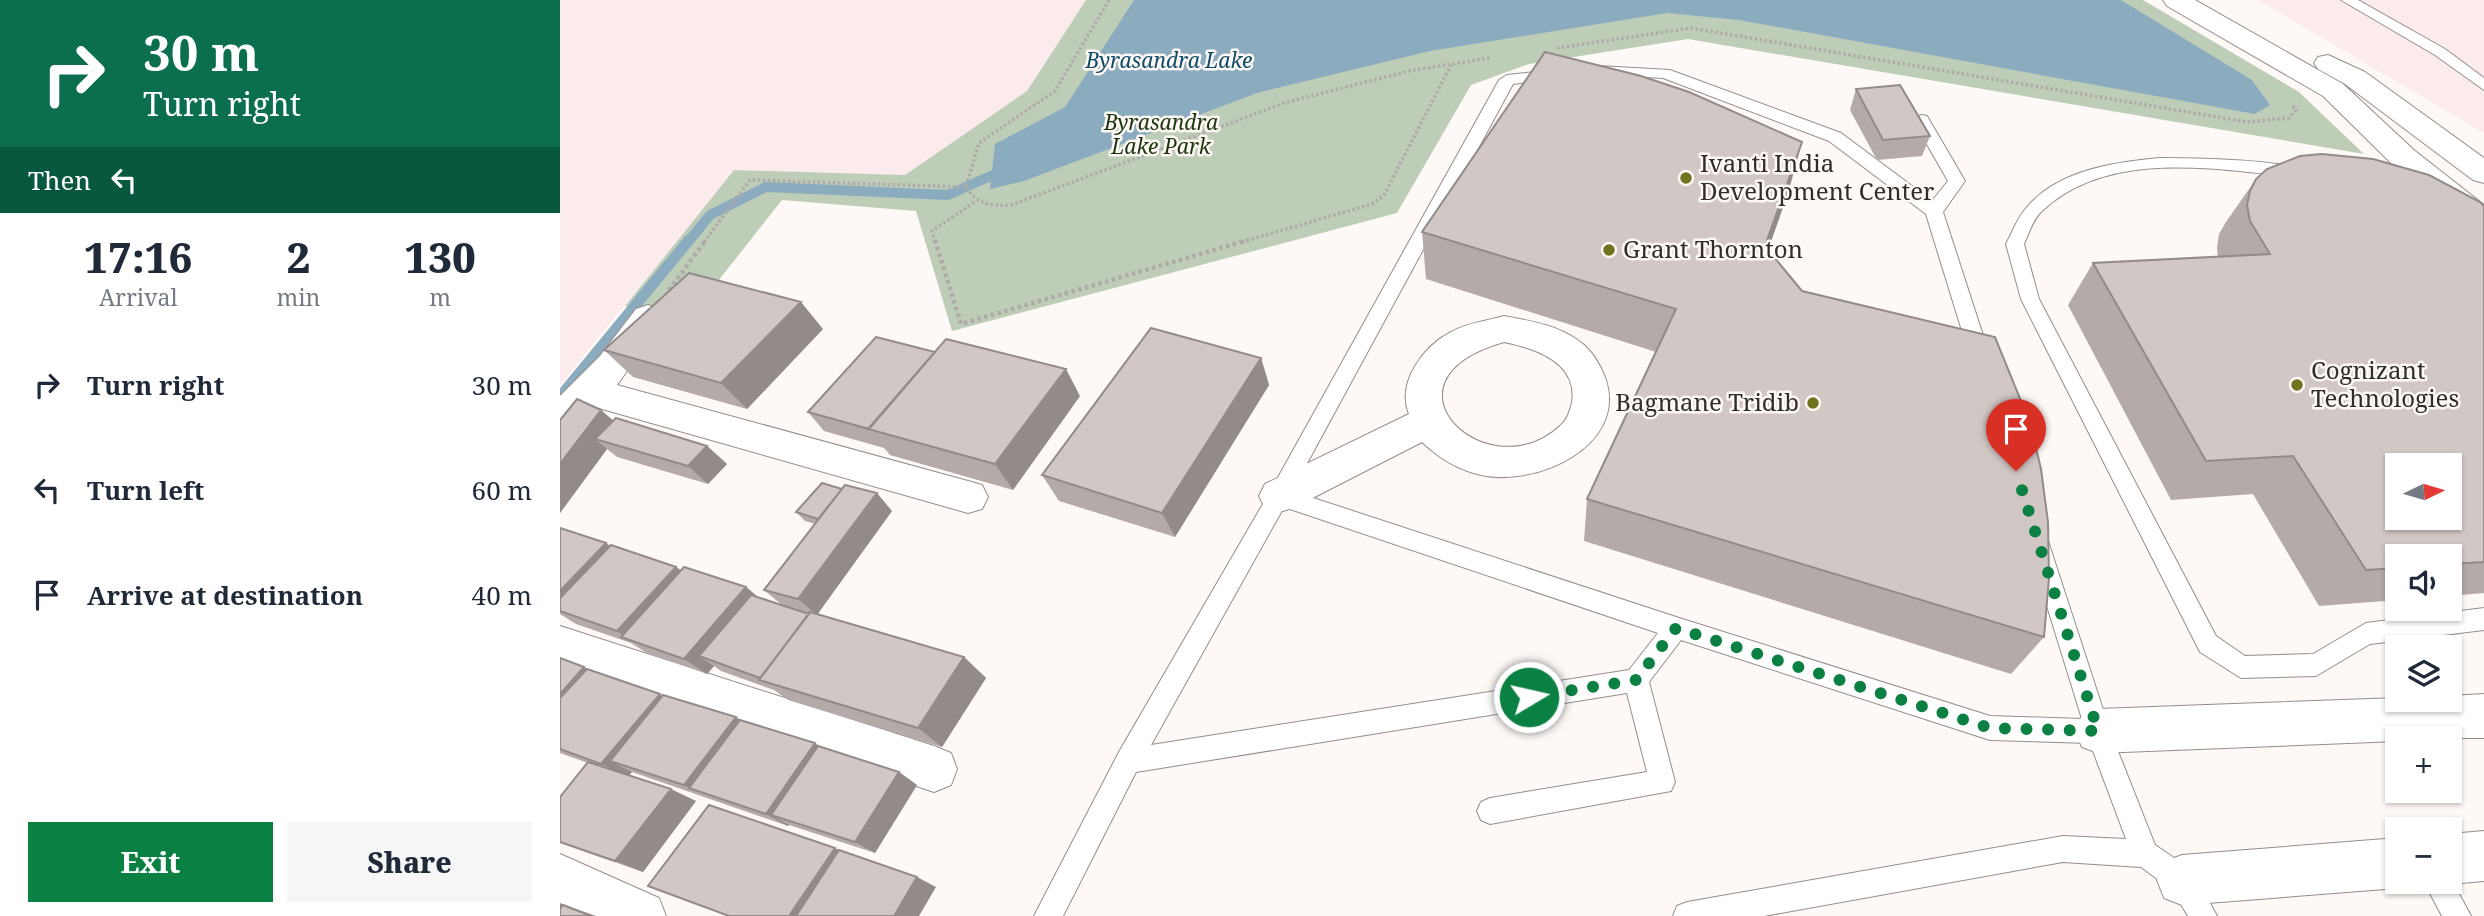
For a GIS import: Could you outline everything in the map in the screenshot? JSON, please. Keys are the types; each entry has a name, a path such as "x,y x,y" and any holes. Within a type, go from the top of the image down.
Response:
{"street":[{"path":"2176,0 2333,90 2478,227"},
{"path":"2217,0 2355,78 2484,173"},
{"path":"560,419 612,366 656,307"},
{"path":"1504,330 1545,336 1576,357 1592,388 1591,405 1579,429 1557,449 1538,457 1493,461 1470,455 1450,445 1429,421 1422,397 1425,379 1434,363 1447,349 1483,332 1504,330"},
{"path":"588,391 968,497"},
{"path":"1279,496 1429,421"},
{"path":"560,646 934,769"},
{"path":"2098,731 2484,716"},
{"path":"2462,858 2484,856"},
{"path":"2177,883 2385,864"},
{"path":"560,879 641,916"}],"lane":[{"path":"2348,0 2440,52 2484,85"},
{"path":"1048,916 1128,761 1279,496 1507,80 1590,71 1665,73 1835,137 1934,211 1984,371"},
{"path":"1921,120 1957,181 1934,211"},
{"path":"2311,177 2299,173 2209,164 2134,165 2071,182 2034,209 2015,244 2030,299 2208,644 2241,667 2316,666 2366,634 2484,618"},
{"path":"1279,496 1676,628 1990,728 2098,731"},
{"path":"2035,531 2098,731 2177,883"},
{"path":"1128,761 1636,680 1676,628"},
{"path":"1490,810 1661,782 1636,680"},
{"path":"1687,916 2063,849 2177,883"},
{"path":"2445,894 2458,916"}],"path":[{"path":"976,201 932,231 961,324 1372,204 1384,195 1452,64"},
{"path":"656,307 750,180 966,187"}],"shaded area":[{"path":"560,0 1086,0 1027,91 905,175 734,170 560,385"},
{"path":"2258,0 2484,0 2484,133"}],"green space":[{"name":"Byrasandra Lake Park","path":"1086,0 2143,0 2299,92 2364,154 1688,39 1529,64 1471,85 1397,213 952,331 916,211 782,200 696,309 625,306 734,170 905,175 1027,91"}],"water":[{"name":"Byrasandra Lake","path":"1134,0 2121,0 2252,80 2270,105 2255,114 1739,20 1667,13 1430,51 1257,93 1024,181 990,189 995,144 1065,107"}],"building":[{"name":"Bagmane Tridib","path":"1545,52 1641,76 1689,92 1802,142 1765,246 1802,291 1995,337 2030,423 2041,469 2048,522 2049,578 2044,637 1587,499 1676,309 1422,232"},
{"path":"1900,85 1930,136 1883,140 1856,89"},
{"name":"Cognizant Technologies","path":"2322,154 2373,159 2429,175 2484,206 2484,562 2462,563 2462,544 2385,544 2385,569 2366,570 2293,456 2206,461 2093,263 2270,254 2250,221 2247,205 2256,179 2267,169 2300,156"},
{"path":"689,273 801,302 721,383 604,350"},
{"path":"1151,328 1261,358 1162,513 1042,475"},
{"path":"876,337 935,352 869,429 808,412"},
{"path":"946,339 1066,369 995,464 868,429"},
{"path":"577,399 601,410 560,464 560,420"},
{"path":"616,418 707,446 688,466 595,439"},
{"path":"822,483 842,489 818,519 796,512"},
{"path":"845,485 877,493 798,599 764,590"},
{"path":"560,528 606,543 560,591"},
{"path":"611,545 676,567 617,631 560,611 560,598"},
{"path":"684,567 746,587 684,659 621,637"},
{"path":"751,595 809,614 760,678 699,656"},
{"path":"810,612 964,657 918,728 759,680"},
{"path":"560,658 584,667 560,694"},
{"path":"587,669 660,694 601,764 560,749 560,698"},
{"path":"663,695 736,717 684,785 610,761"},
{"path":"740,720 815,743 766,814 689,788"},
{"path":"818,746 899,772 855,842 771,815"},
{"path":"588,762 671,789 615,861 560,842 560,797"},
{"path":"709,805 835,848 789,916 729,916 648,886"},
{"path":"839,850 917,877 894,916 796,916"},
{"path":"563,905 591,916 560,916"}],"waterway":[{"path":"688,242 710,215 766,187 948,195 1004,170"},
{"path":"560,397 689,240"}],"place":[{"name":"Ivanti India Development Center","path":"1686,178"},
{"name":"Grant Thornton","path":"1609,250"},
{"name":"Cognizant Technologies","path":"2297,385"},
{"name":"Bagmane Tridib","path":"1813,403"}],"route":[{"path":"1529,697 1636,680 1676,628 1990,728 2098,731 2016,471"}]}
